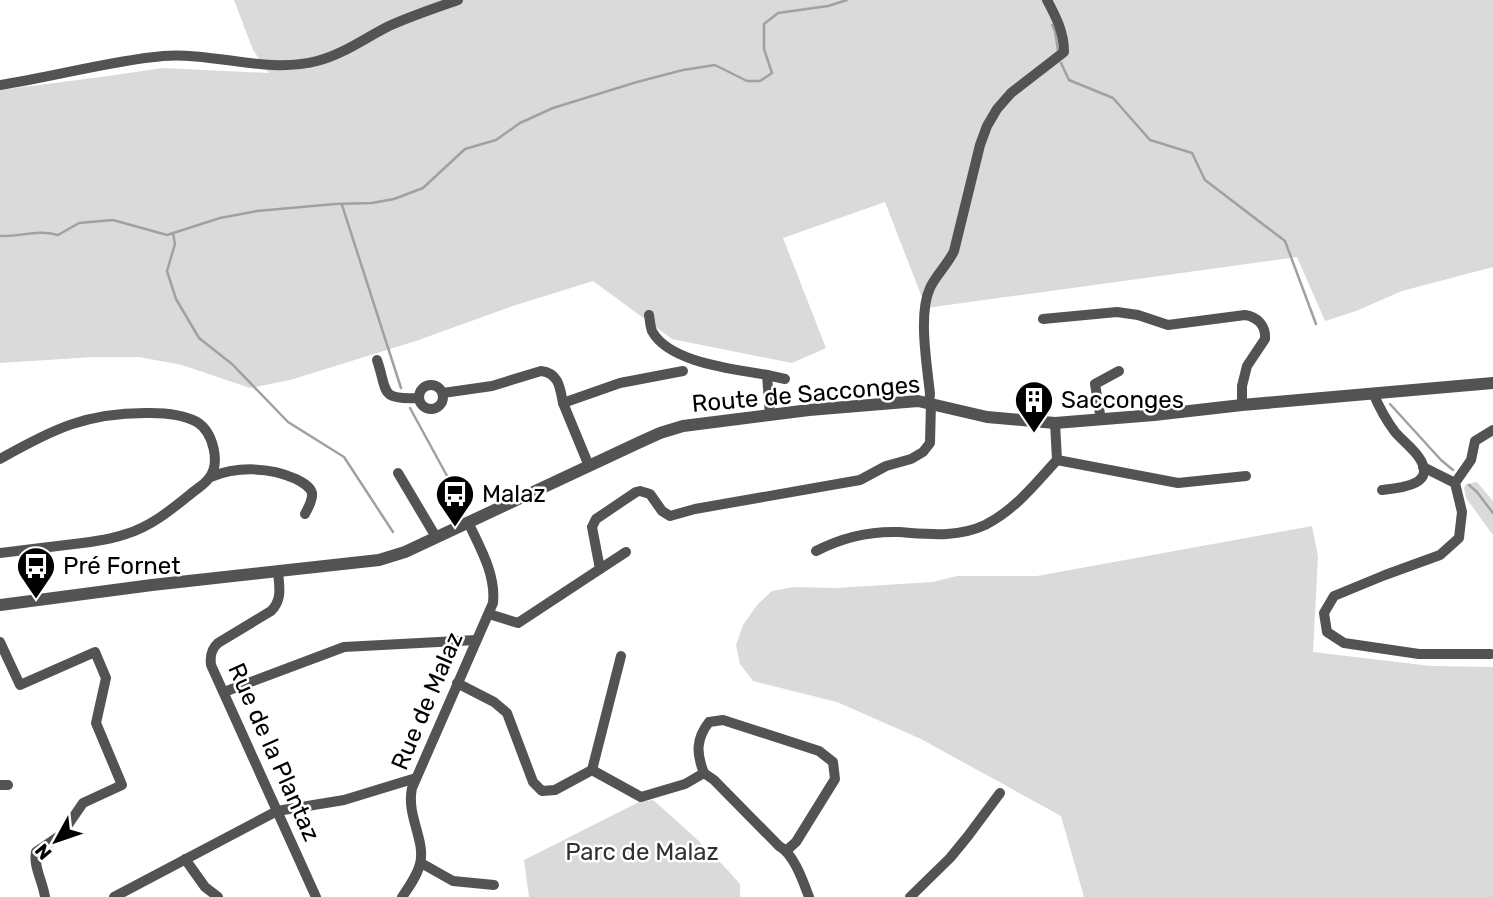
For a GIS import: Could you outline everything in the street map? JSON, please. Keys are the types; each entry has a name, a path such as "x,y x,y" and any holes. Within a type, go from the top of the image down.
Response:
{"street":[{"path":"0,85 164,56 283,66 318,61 390,26 458,0"},
{"path":"600,569 593,523 636,492 650,495 662,511 670,516 695,509 860,480 886,466 911,459 923,452 930,443 930,394 924,317 927,296 954,251 987,126 1011,93 1065,52 1060,24 1047,0"},
{"path":"1043,319 1117,312 1138,315 1168,325 1245,315 1256,318 1264,328 1265,339 1247,366 1242,386 1242,405"},
{"path":"649,315 652,332 676,353 694,360 785,379"},
{"path":"377,360 388,395 398,399 418,398"},
{"path":"1101,419 1095,384 1119,370"},
{"path":"443,393 492,386 541,371 547,372 554,376 559,384 563,403 589,466"},
{"path":"563,403 620,383 683,371"},
{"path":"767,376 770,415"},
{"name":"Route de Sacconges","path":"0,605 379,560 405,552 660,433 683,426 915,401 987,418 1055,423 1493,383"},
{"path":"429,384 440,388 443,393 441,404 436,408 425,408 418,398 423,387 429,384"},
{"path":"1373,393 1390,425 1419,457 1423,467 1420,478 1412,485 1381,490"},
{"path":"0,459 40,436 90,418 126,412 160,413 192,420 209,434 215,452 211,478"},
{"path":"816,551 863,534 898,532 947,535 982,526 1010,509 1057,460 1055,423"},
{"path":"1492,654 1419,654 1344,643 1327,632 1324,612 1334,596 1440,555 1459,538 1462,512 1455,483 1471,460 1475,441 1493,430"},
{"path":"1057,460 1178,483 1246,476"},
{"path":"1423,467 1455,483"},
{"path":"0,553 109,540 127,534 163,516 211,478 245,469 284,473 302,482 312,494 305,514"},
{"path":"398,473 436,537"},
{"name":"Rue de Malaz","path":"421,863 410,796 493,603 494,585 468,522"},
{"path":"489,614 518,623 626,552"},
{"name":"Rue de la Plantaz","path":"278,571 280,598 275,607 218,643 211,653 211,665 316,897"},
{"path":"224,692 344,647 475,640"},
{"path":"0,642 20,685 95,652 106,678 96,723 122,785 83,803 61,835 36,852 34,862 45,897"},
{"path":"457,683 494,702 506,713 533,782 542,792 555,790 592,770 621,656"},
{"path":"787,850 796,842 835,779 833,762 818,751 723,720 709,722 701,733 698,757 704,773 779,846 787,850 809,897"},
{"path":"592,770 641,797 685,784 704,773"},
{"path":"114,897 277,811 344,800 416,778"},
{"path":"910,897 950,858 1000,793"},
{"path":"185,859 205,887 218,897"},
{"path":"402,897 415,879 421,863 453,881 494,885"}],"green space":[{"path":"234,0 1493,0 1493,267 1402,291 1325,321 1297,257 926,308 885,202 783,238 826,348 792,363 672,339 593,281 416,341 290,380 250,388 182,365 139,357 0,363 0,90 163,68 269,73 253,50"},
{"path":"1477,482 1493,501 1493,535 1466,498 1466,484"},
{"path":"1312,526 1318,556 1313,652 1431,666 1493,667 1493,897 1084,897 1061,816 921,739 837,702 753,681 740,664 736,645 743,625 757,605 772,591 794,587 836,588 933,582 957,576 1037,576"},
{"name":"Parc de Malaz","path":"653,800 698,840 740,884 740,897 529,897 524,860 639,802"}],"waterway":[{"path":"0,236 43,233 58,235 79,223 113,220 167,235 220,218 257,211 394,199 423,188 465,149 496,140 520,123 553,108 637,82 715,65 747,81 760,81 772,73 764,49 764,24 778,13 828,6 847,0"},
{"path":"1052,25 1058,50"},
{"path":"1061,63 1069,80 1113,98 1150,140 1192,153 1205,180 1285,241 1316,324"},
{"path":"342,205 401,388"},
{"path":"173,233 175,244 167,271 176,299 199,338 232,364 288,422 344,457 393,532"},
{"path":"1390,404 1453,470"},
{"path":"410,408 452,485"},
{"path":"1469,485 1493,513"}],"place":[{"name":"Sacconges","path":"1034,434"},
{"name":"Malaz","path":"455,528"},
{"name":"Pré Fornet","path":"36,600"}]}
